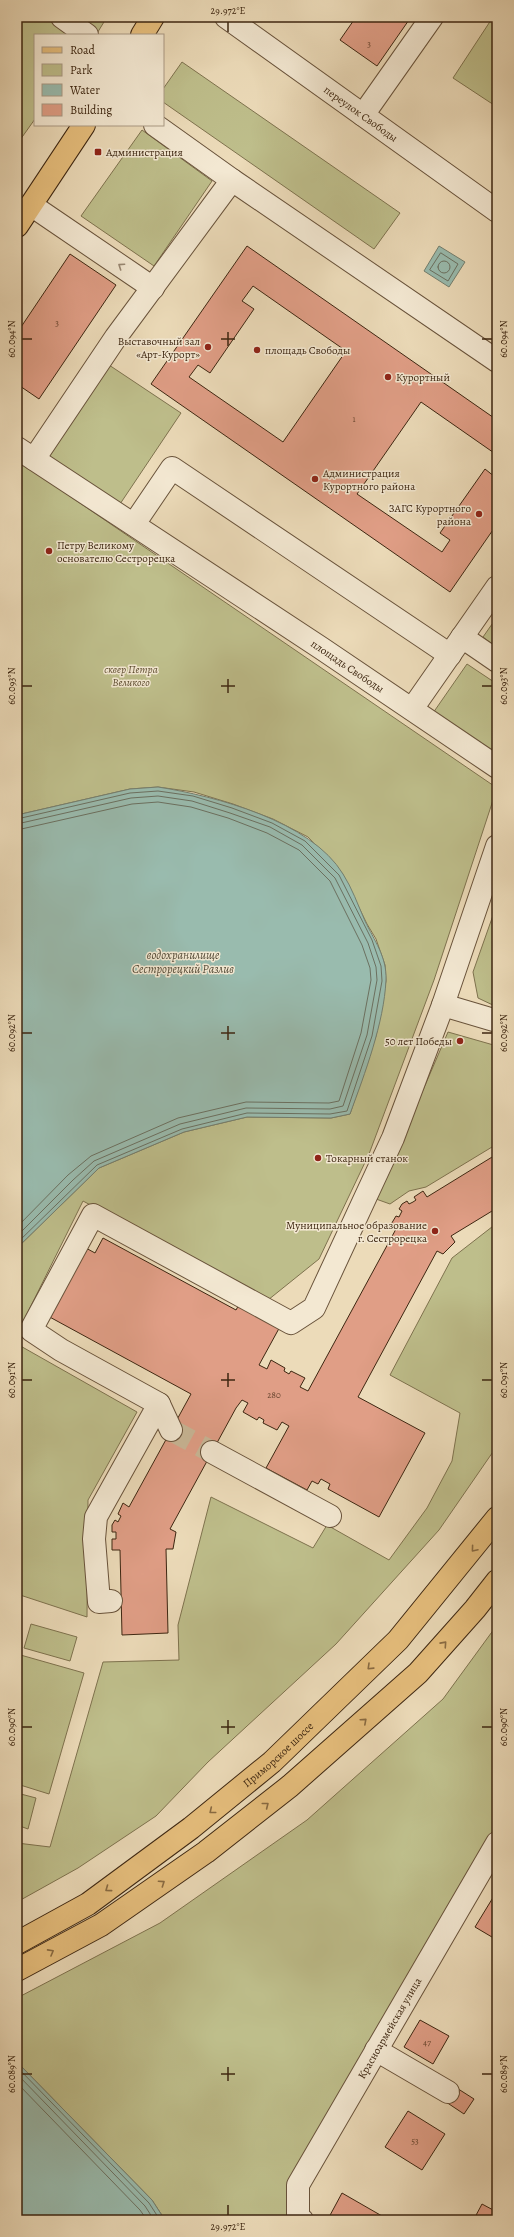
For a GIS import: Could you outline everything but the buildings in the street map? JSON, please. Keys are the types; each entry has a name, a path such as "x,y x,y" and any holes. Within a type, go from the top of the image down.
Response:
{"main road":[{"path":"143,34 153,17"},
{"path":"17,226 83,126"},
{"name":"Приморское шоссе","path":"17,1943 88,1904 191,1828 272,1762 398,1640 484,1537 497,1518"},
{"path":"17,1970 101,1925 206,1852 284,1791 418,1673 475,1609 497,1581"}],"street":[{"path":"62,17 86,34"},
{"name":"переулок Свободы","path":"226,17 497,211"},
{"path":"363,115 432,17"},
{"path":"156,126 232,180 497,361"},
{"path":"25,454 116,337 232,180"},
{"path":"31,205 153,288"},
{"name":"площадь Свободы","path":"25,454 134,524 497,767"},
{"path":"134,524 172,468 450,655"},
{"path":"412,709 497,587"},
{"path":"462,638 497,662"},
{"path":"171,1430 159,1404 61,1350 31,1330 93,1215 291,1323 314,1308 393,1138 443,1005 497,846"},
{"path":"443,1005 497,1021"},
{"path":"111,1601 98,1602 94,1539 96,1517 159,1404"},
{"path":"212,1452 330,1516"},
{"name":"Красноармейская улица","path":"300,2219 298,2185 497,1843"},
{"path":"376,2050 448,2092"}],"green space":[{"path":"17,17 107,17 97,34 34,34 34,120 20,140 17,138"},
{"path":"493,17 497,17 497,101 494,105 453,78"},
{"path":"182,62 400,213 374,249 164,103 164,88"},
{"path":"142,130 212,181 154,266 81,216"},
{"path":"106,363 181,413 118,507 43,456"},
{"name":"сквер Петра Великого","path":"17,460 497,788 434,980 369,1154 319,1259 268,1300 83,1201 17,1334 17,1248 99,1168 184,1132 247,1117 331,1118 350,1114 376,1036 386,981 385,965 376,939 342,873 308,837 273,819 233,804 194,792 158,787 130,789 17,815"},
{"path":"497,617 497,648 483,637"},
{"path":"467,664 497,684 497,758 433,713"},
{"path":"497,904 497,1007 478,998 473,972"},
{"path":"448,1032 497,1046 497,1144 426,1187 409,1191 390,1204 376,1199"},
{"path":"497,1223 497,1446 439,1530 336,1644 208,1762 156,1816 78,1868 17,1902 17,1843 50,1847 103,1662 179,1660 178,1625 211,1497 313,1548 327,1525 389,1560 427,1508 452,1461 460,1413 390,1375 452,1258"},
{"path":"17,1344 137,1412 88,1500 87,1617 17,1594"},
{"path":"31,1624 77,1637 70,1661 24,1648"},
{"path":"497,1625 497,1825 292,2181 288,2220 165,2220 152,2200 17,2062 17,1998 160,1923 307,1820 443,1699"},
{"path":"17,1654 84,1673 49,1794 17,1784"},
{"path":"17,1793 36,1798 28,1829 17,1825"}],"water":[{"path":"439,246 465,262 449,287 424,271"},
{"name":"водохранилище Сестрорецкий Разлив","path":"158,787 206,797 260,814 309,839 328,855 343,874 355,897 382,956 386,972 382,1013 373,1048 350,1114 331,1118 247,1117 184,1132 99,1168 17,1248 17,815 130,789"},
{"path":"17,2062 152,2200 165,2220 17,2220"}],"tunnel":[{"path":"171,1430 212,1452"}],"place":[{"name":"Администрация","path":"98,152"},
{"name":"Выставочный зал «Арт-Курорт»","path":"208,347"},
{"name":"площадь Свободы","path":"257,350"},
{"name":"Курортный","path":"388,377"},
{"name":"Администрация Курортного района","path":"315,479"},
{"name":"ЗАГС Курортного района","path":"479,514"},
{"name":"Петру Великому основателю Сестрорецка","path":"49,551"},
{"name":"50 лет Победы","path":"460,1041"},
{"name":"Токарный станок","path":"318,1158"},
{"name":"Муниципальное образование г. Сестрорецка","path":"435,1231"}]}
